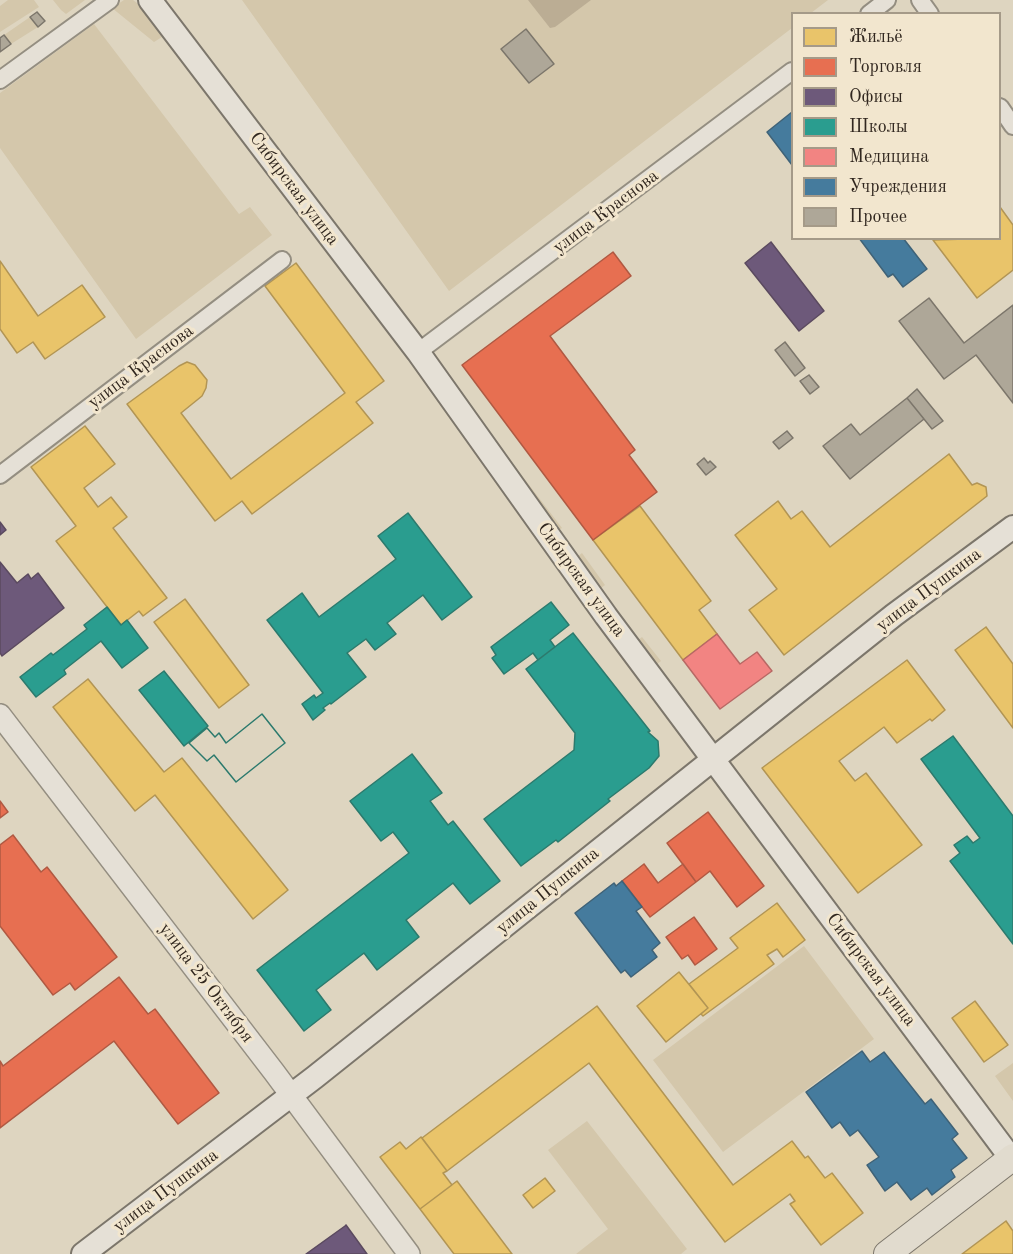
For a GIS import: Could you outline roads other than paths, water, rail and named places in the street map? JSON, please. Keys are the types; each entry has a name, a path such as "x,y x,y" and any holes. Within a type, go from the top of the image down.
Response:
{"main road":[{"name":"Сибирская улица","path":"150,0 418,352 606,616 1012,1159"},
{"name":"улица Пушкина","path":"83,1254 291,1096 894,615 1013,527"},
{"path":"887,1254 1012,1159"}],"street":[{"path":"0,80 110,0"},
{"path":"872,12 887,0"},
{"name":"улица Краснова","path":"418,352 791,72"},
{"path":"1001,110 1013,126"},
{"name":"улица Краснова","path":"0,475 282,260"},
{"name":"улица 25 Октября","path":"0,715 409,1254"}]}
